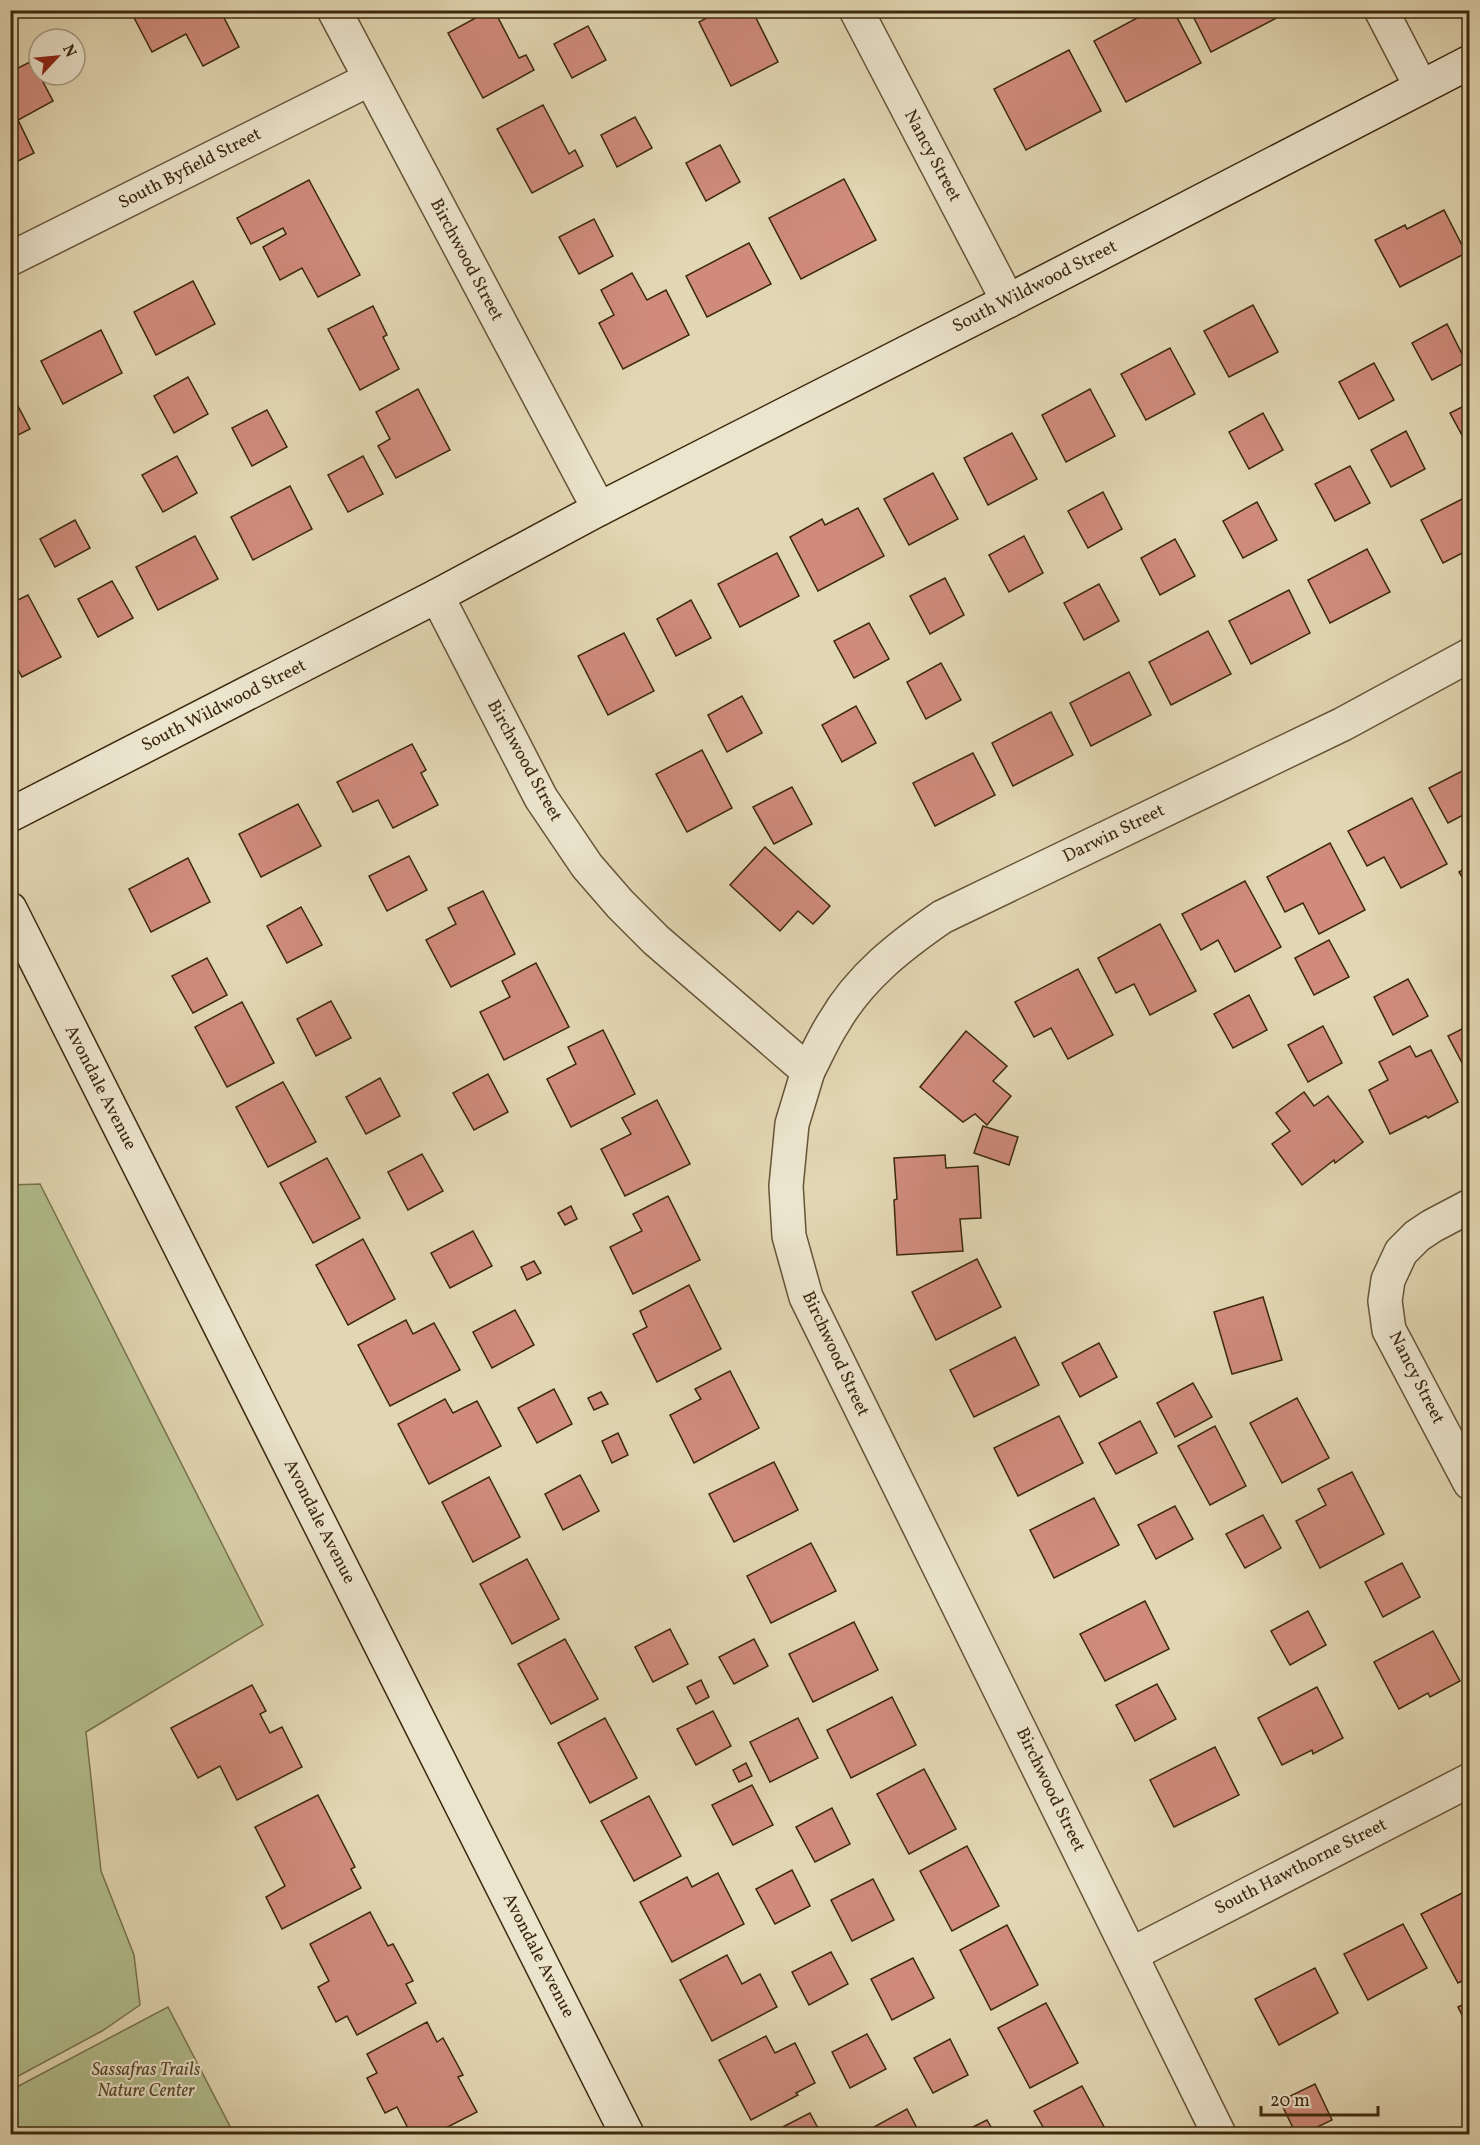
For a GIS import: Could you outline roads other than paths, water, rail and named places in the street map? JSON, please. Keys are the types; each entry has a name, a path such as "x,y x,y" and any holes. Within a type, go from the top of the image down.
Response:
{"street":[{"name":"Birchwood Street","path":"334,10 599,509"},
{"name":"Nancy Street","path":"856,10 1008,301"},
{"path":"1382,10 1421,87"},
{"name":"South Wildwood Street","path":"10,815 436,596 599,509 1470,62"},
{"name":"South Byfield Street","path":"10,259 370,79"},
{"name":"Birchwood Street","path":"436,596 541,798 587,866 656,940 808,1071 792,1124 786,1186 789,1236 806,1297 1219,2134"},
{"name":"Darwin Street","path":"808,1071 834,1020 865,980 901,945 942,917 1343,724 1470,655"},
{"name":"Avondale Avenue","path":"10,909 627,2134"},
{"name":"Nancy Street","path":"1470,1206 1417,1236 1401,1252 1388,1280 1385,1300 1389,1330 1470,1483"},
{"name":"South Hawthorne Street","path":"1131,1954 1470,1780"}],"park label":[{"name":"Sassafras Trails Nature Center","path":"146,2080"}]}
